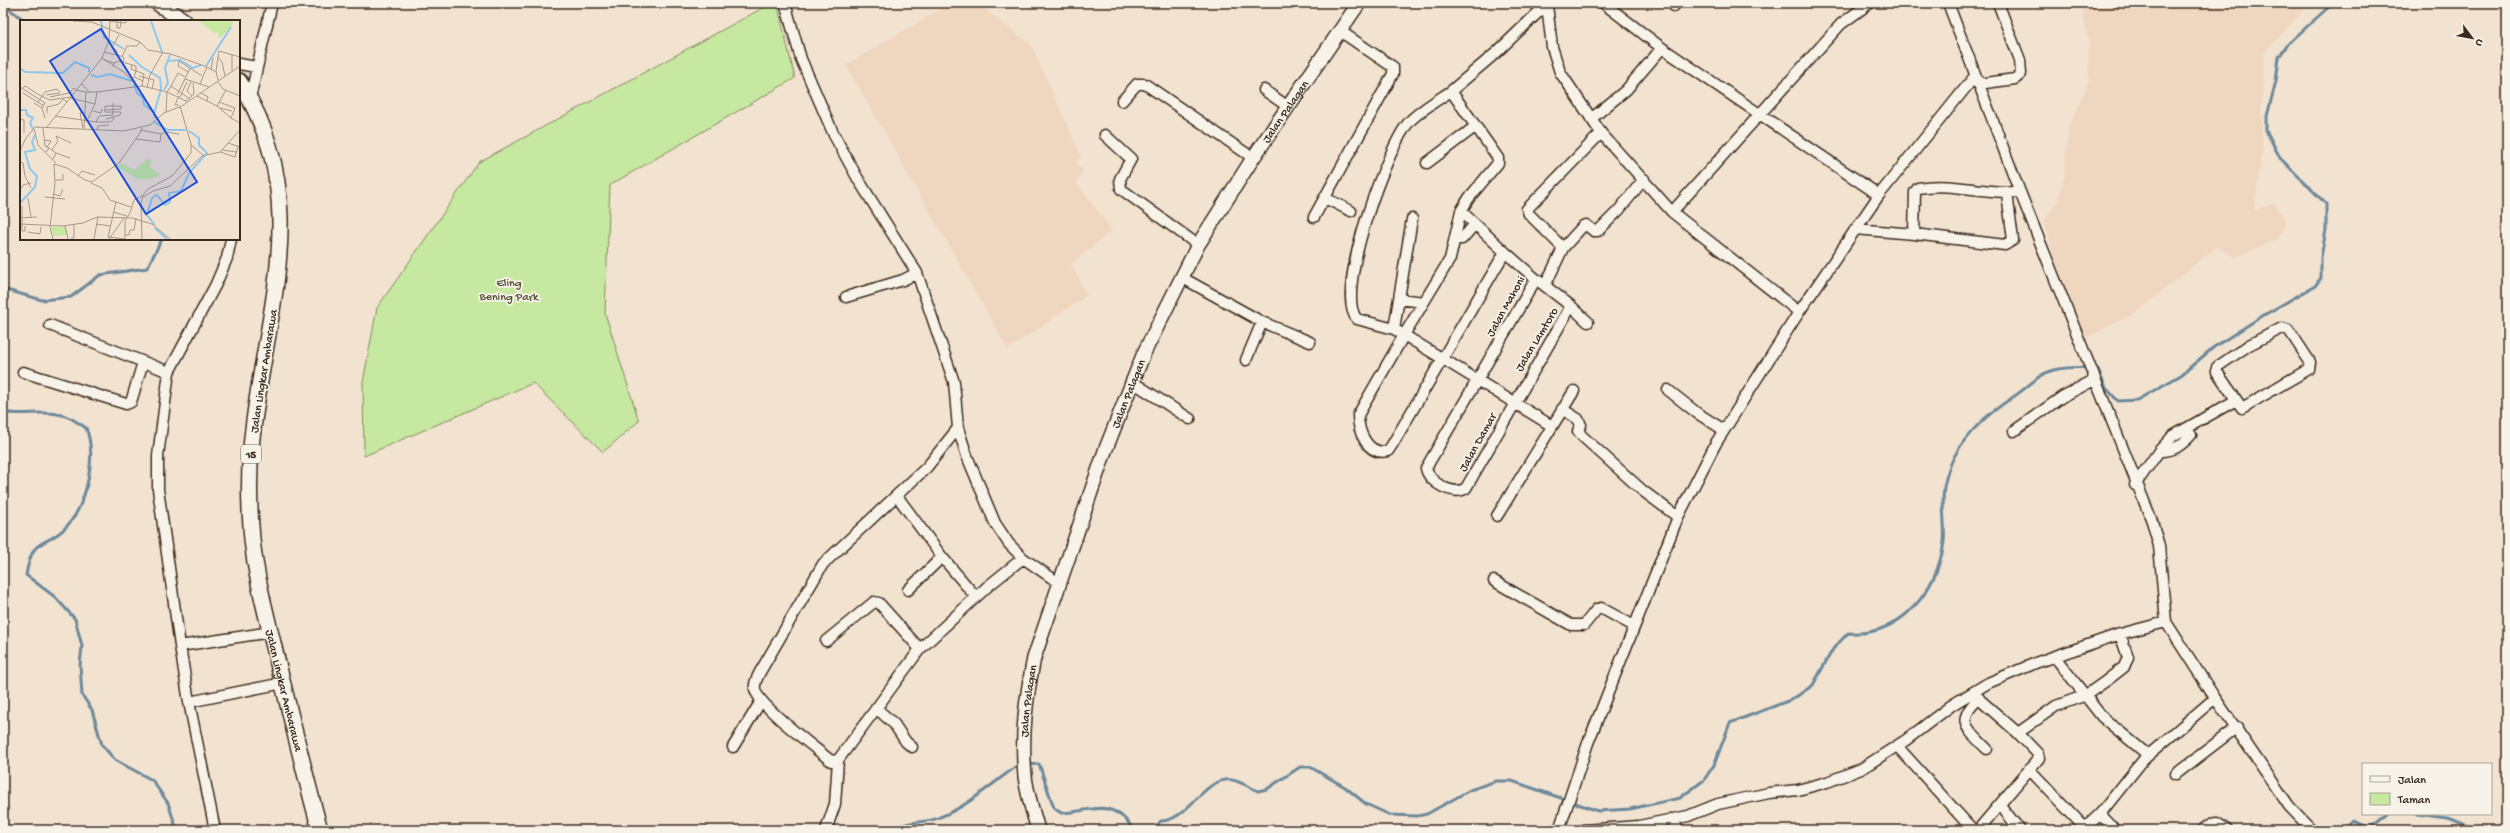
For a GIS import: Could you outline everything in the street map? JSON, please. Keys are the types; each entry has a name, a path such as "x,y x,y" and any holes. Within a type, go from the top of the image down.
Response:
{"highway":[{"path":"158,3 183,20"},
{"name":"Jalan Lingkar Ambarawa","path":"240,83 265,129 275,164 280,208 274,298 251,447 249,487 251,529 259,581 270,632 320,830"}],"main road":[{"name":"Jalan Palagan","path":"1038,830 1025,778 1023,746 1025,703 1034,658 1059,582 1131,381 1198,245 1287,106 1359,3"}],"street":[{"path":"246,96 256,67 272,3"},
{"path":"786,3 801,59 834,135 858,179 917,273 954,382 958,428 967,456 995,523 1009,544 1023,558 1059,582"},
{"path":"1603,3 1662,48 1879,195"},
{"path":"1672,212 1841,24 1870,3"},
{"path":"1948,3 1976,80 2135,485 2152,521 2159,546 2166,622 2215,698 2237,727 2289,806 2312,830"},
{"path":"1558,830 1588,743 1678,517 1724,430 1799,312 1879,195 1976,80 2015,78 2021,74 2020,60 1998,3"},
{"path":"1548,4 1497,52 1410,122 1395,143 1365,220 1357,248 1351,308 1357,320 1394,329 1552,426"},
{"path":"1548,4 1552,47 1560,72 1600,133 1644,179 1672,212 1799,312"},
{"path":"1314,217 1393,74 1393,67 1340,31"},
{"path":"1591,119 1626,90 1662,48"},
{"path":"240,64 256,67"},
{"path":"1122,101 1137,84 1145,84 1253,158"},
{"path":"1264,90 1287,106"},
{"path":"1451,90 1498,158 1498,163 1469,198 1462,211 1450,259 1358,415 1361,433 1371,448 1377,451 1388,451 1441,358 1505,252"},
{"path":"1427,163 1476,126"},
{"path":"1563,248 1529,214 1527,209 1600,133"},
{"path":"1105,135 1131,159 1120,179 1121,189 1198,245"},
{"path":"1545,286 1563,248 1585,225 1594,231 1598,231 1619,210 1644,179"},
{"path":"1914,234 1916,192 1918,188 1948,187 2007,193 2020,192"},
{"path":"1855,229 1914,234 2005,245 2013,240 2007,193"},
{"path":"1325,198 1351,211"},
{"name":"Jalan Mahoni","path":"1462,211 1536,279 1426,468 1427,474 1436,482 1454,491 1462,491"},
{"path":"1394,329 1412,218"},
{"path":"1455,239 1462,239 1475,224"},
{"path":"215,830 189,702 158,489 160,429 169,372 218,278 227,258 231,240"},
{"path":"846,297 903,280 917,273"},
{"path":"1181,277 1262,322 1310,342"},
{"name":"Jalan Lamtoro","path":"1513,403 1571,306 1536,279"},
{"path":"1399,299 1424,302"},
{"path":"1571,306 1588,322"},
{"path":"1246,360 1262,322"},
{"path":"50,325 169,372"},
{"path":"2282,328 2289,330 2310,362 2309,369 2242,408 2236,400 2217,372 2217,367 2249,345 2282,328"},
{"path":"23,372 126,404 131,402 143,362"},
{"path":"2014,431 2062,396 2091,371"},
{"path":"1131,381 1190,419"},
{"path":"1668,390 1697,414 1724,430"},
{"path":"1497,516 1574,391"},
{"path":"2135,485 2159,451 2173,436 2236,400"},
{"name":"Jalan Damar","path":"1462,491 1471,481 1513,403"},
{"path":"1562,409 1581,422 1578,431 1580,434 1644,491 1678,517"},
{"path":"838,760 831,760 761,701 755,691 755,682 823,564 897,496 926,467 958,428"},
{"path":"897,496 942,557 976,597"},
{"path":"908,590 942,557"},
{"path":"826,830 835,804 838,760 920,649 976,597 1023,558"},
{"path":"1494,581 1571,625 1584,625 1597,609 1601,608 1634,626"},
{"path":"826,641 874,602 879,604 920,649"},
{"path":"1583,830 1638,826 1688,816 1718,804 1769,793 1798,790 1827,782 1861,769 1976,695 1988,683 2120,634 2166,622"},
{"path":"180,646 270,632"},
{"path":"2018,733 2056,706 2086,695 2117,674 2128,662 2120,634"},
{"path":"2055,657 2102,717 2148,756"},
{"path":"189,702 282,683"},
{"path":"1976,695 2018,733 2039,755 2000,805 1978,830"},
{"path":"1976,695 1964,717 1965,724 1987,749"},
{"path":"2029,769 2084,829 2100,814 2148,756 2215,698"},
{"path":"732,746 761,701"},
{"path":"876,708 894,724 906,742 912,747"},
{"path":"2176,774 2237,727"},
{"path":"1897,746 1973,830"},
{"path":"2000,805 2020,830"},
{"path":"2100,814 2115,830"},
{"path":"1671,819 1679,830"},
{"path":"2202,830 2211,824 2217,823 2227,830"}],"shaded area":[{"path":"951,3 977,3 1031,45 1081,156 1076,165 1083,171 1076,182 1112,230 1071,264 1087,295 1008,349 846,65"},
{"path":"2083,3 2309,4 2264,53 2261,118 2262,150 2254,211 2275,203 2286,222 2277,239 2236,257 2216,247 2138,311 2086,338 2054,258 2045,220 2058,201 2065,175 2068,130 2089,81 2089,41 2083,16"}],"green space":[{"name":"Eling Bening Park","path":"772,3 777,3 795,78 610,185 605,313 639,421 603,452 533,383 364,456 363,382 377,308 479,162"}],"waterway":[{"path":"1152,830 1161,821 1171,819 1180,814 1212,785 1222,781 1232,780 1258,791 1267,789 1300,767 1310,767 1345,787 1366,804 1390,815 1417,816 1427,814 1470,790 1496,781 1512,781 1598,811 1630,809 1680,798 1704,780 1714,765 1730,723 1793,699 1813,685 1833,649 1848,633 1867,632 1884,627 1900,619 1925,593 1934,577 1944,542 1943,504 1945,482 1949,468 1955,454 1972,431 2004,403 2046,373 2053,370 2083,367 2097,368 2106,388 2118,401 2137,400 2181,375 2214,347 2264,315 2315,286 2321,278 2321,257 2326,230 2326,204 2280,158 2266,130 2266,120 2276,81 2279,57 2289,43 2333,3"},
{"path":"3,5 25,20"},
{"path":"3,289 42,300 71,297 100,275 147,268 161,240"},
{"path":"3,412 16,414 50,413 61,415 72,419 86,428 89,439 90,466 85,493 74,517 67,526 52,538 36,547 32,553 26,575 55,597 75,619 82,646 80,665 82,695 92,710 102,745 115,760 152,780 168,803 177,830"},
{"path":"1027,765 1039,764 1054,808 1061,813 1102,808 1118,813 1134,830"},
{"path":"890,830 908,824 937,819 971,800 1017,766 1021,766"},
{"path":"2343,830 2353,821 2371,828 2388,815"},
{"path":"2425,815 2446,818 2480,830"}]}
